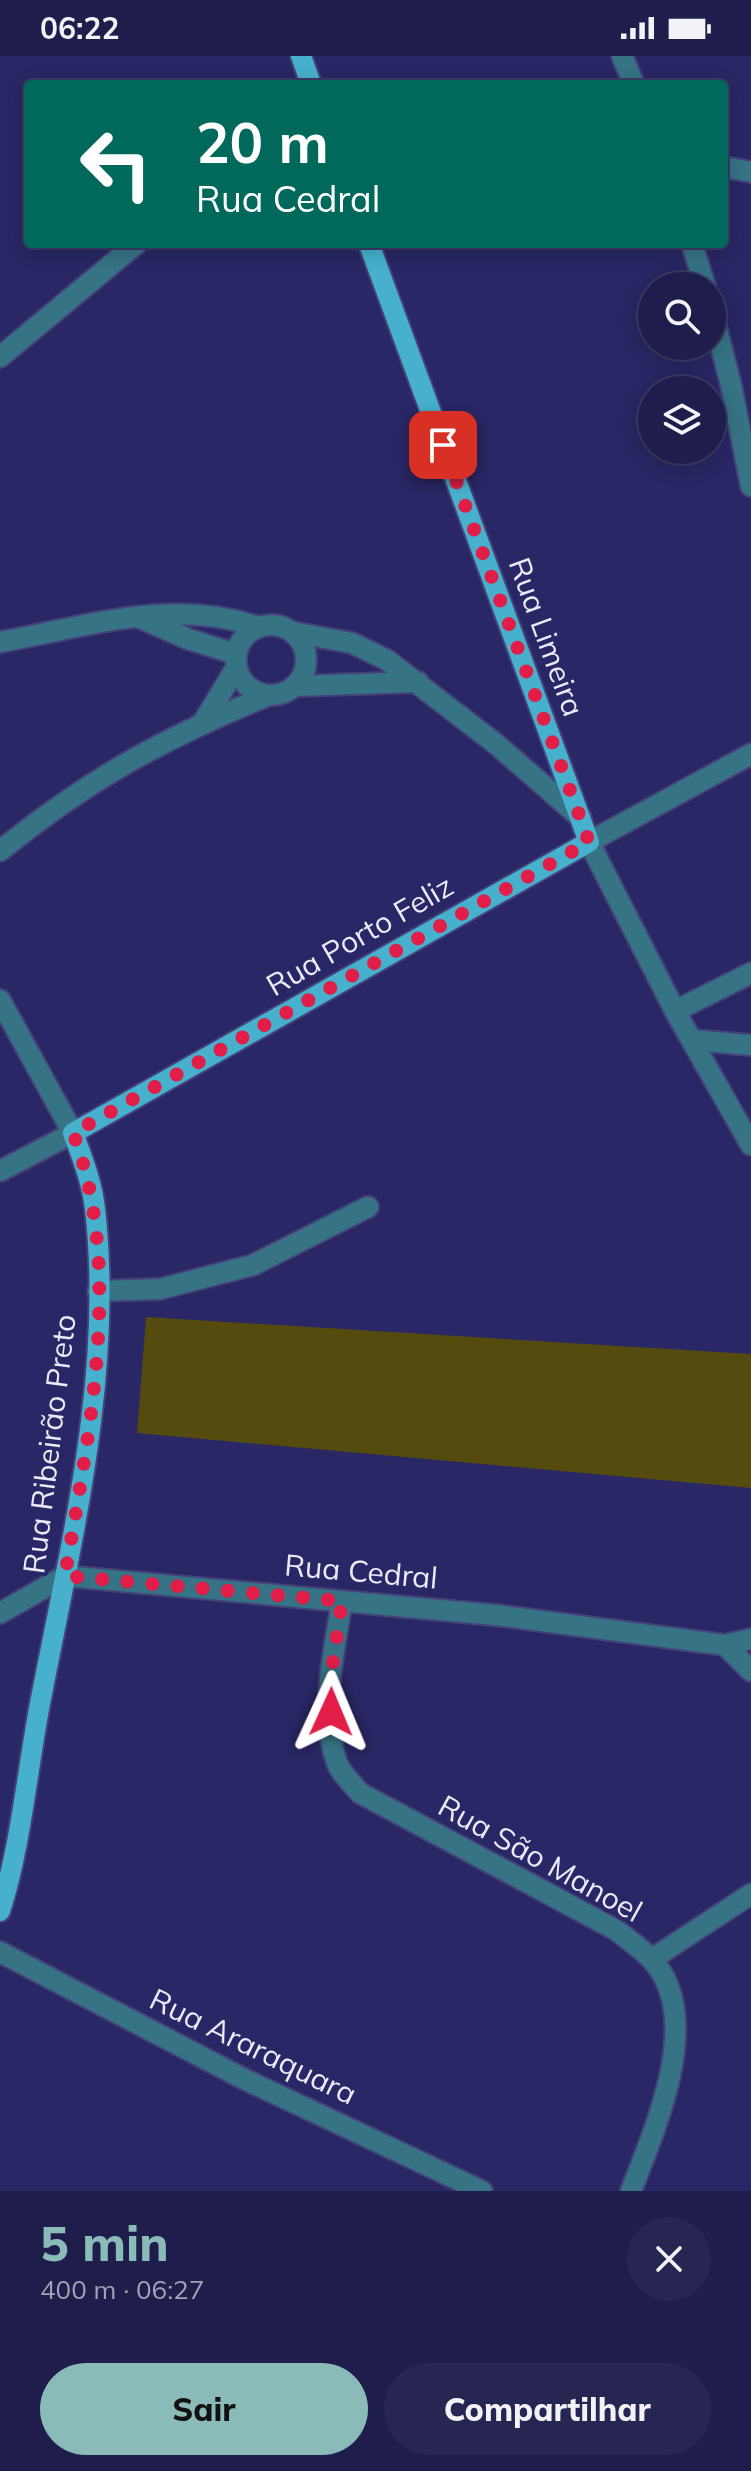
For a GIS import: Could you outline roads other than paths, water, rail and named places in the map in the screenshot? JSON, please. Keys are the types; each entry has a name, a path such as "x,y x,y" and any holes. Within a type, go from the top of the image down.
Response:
{"main road":[{"path":"301,56 310,80"},
{"name":"Rua Limeira","path":"370,248 589,842"},
{"name":"Rua Porto Feliz","path":"73,1133 589,842"},
{"name":"Rua Ribeirão Preto","path":"0,1911 65,1576 86,1445 98,1291 95,1208 87,1171 73,1133"}],"street":[{"path":"622,56 632,80"},
{"path":"728,168 751,172"},
{"path":"0,357 131,248"},
{"path":"693,248 701,272"},
{"path":"725,360 751,486"},
{"path":"0,642 138,617 197,612 258,627 270,625 366,649 418,682 581,818"},
{"path":"138,617 236,661 247,687 267,696"},
{"path":"204,721 236,661 240,643 258,627"},
{"path":"0,869 6,846 105,773 204,721 267,696 287,692 295,686 306,664 300,641 292,632"},
{"path":"295,686 418,682"},
{"name":"Rua Porto Feliz","path":"589,842 751,754"},
{"name":"Rua Limeira","path":"589,842 675,1011 751,1145"},
{"path":"675,1011 751,973"},
{"name":"Rua Ribeirão Preto","path":"0,1000 73,1133"},
{"path":"692,1040 751,1045"},
{"name":"Rua Porto Feliz","path":"0,1171 73,1133"},
{"path":"98,1291 160,1289 253,1265 368,1207"},
{"path":"0,1613 65,1576"},
{"name":"Rua Cedral","path":"65,1576 541,1620 725,1645 751,1639"},
{"name":"Rua São Manoel","path":"342,1601 329,1689 332,1734 338,1765 360,1793 616,1930 652,1959 666,1979 674,2017 672,2064 661,2111 631,2191"},
{"path":"725,1645 751,1671"},
{"path":"652,1959 751,1894"},
{"name":"Rua Araraquara","path":"0,1952 246,2080 482,2191"}]}
